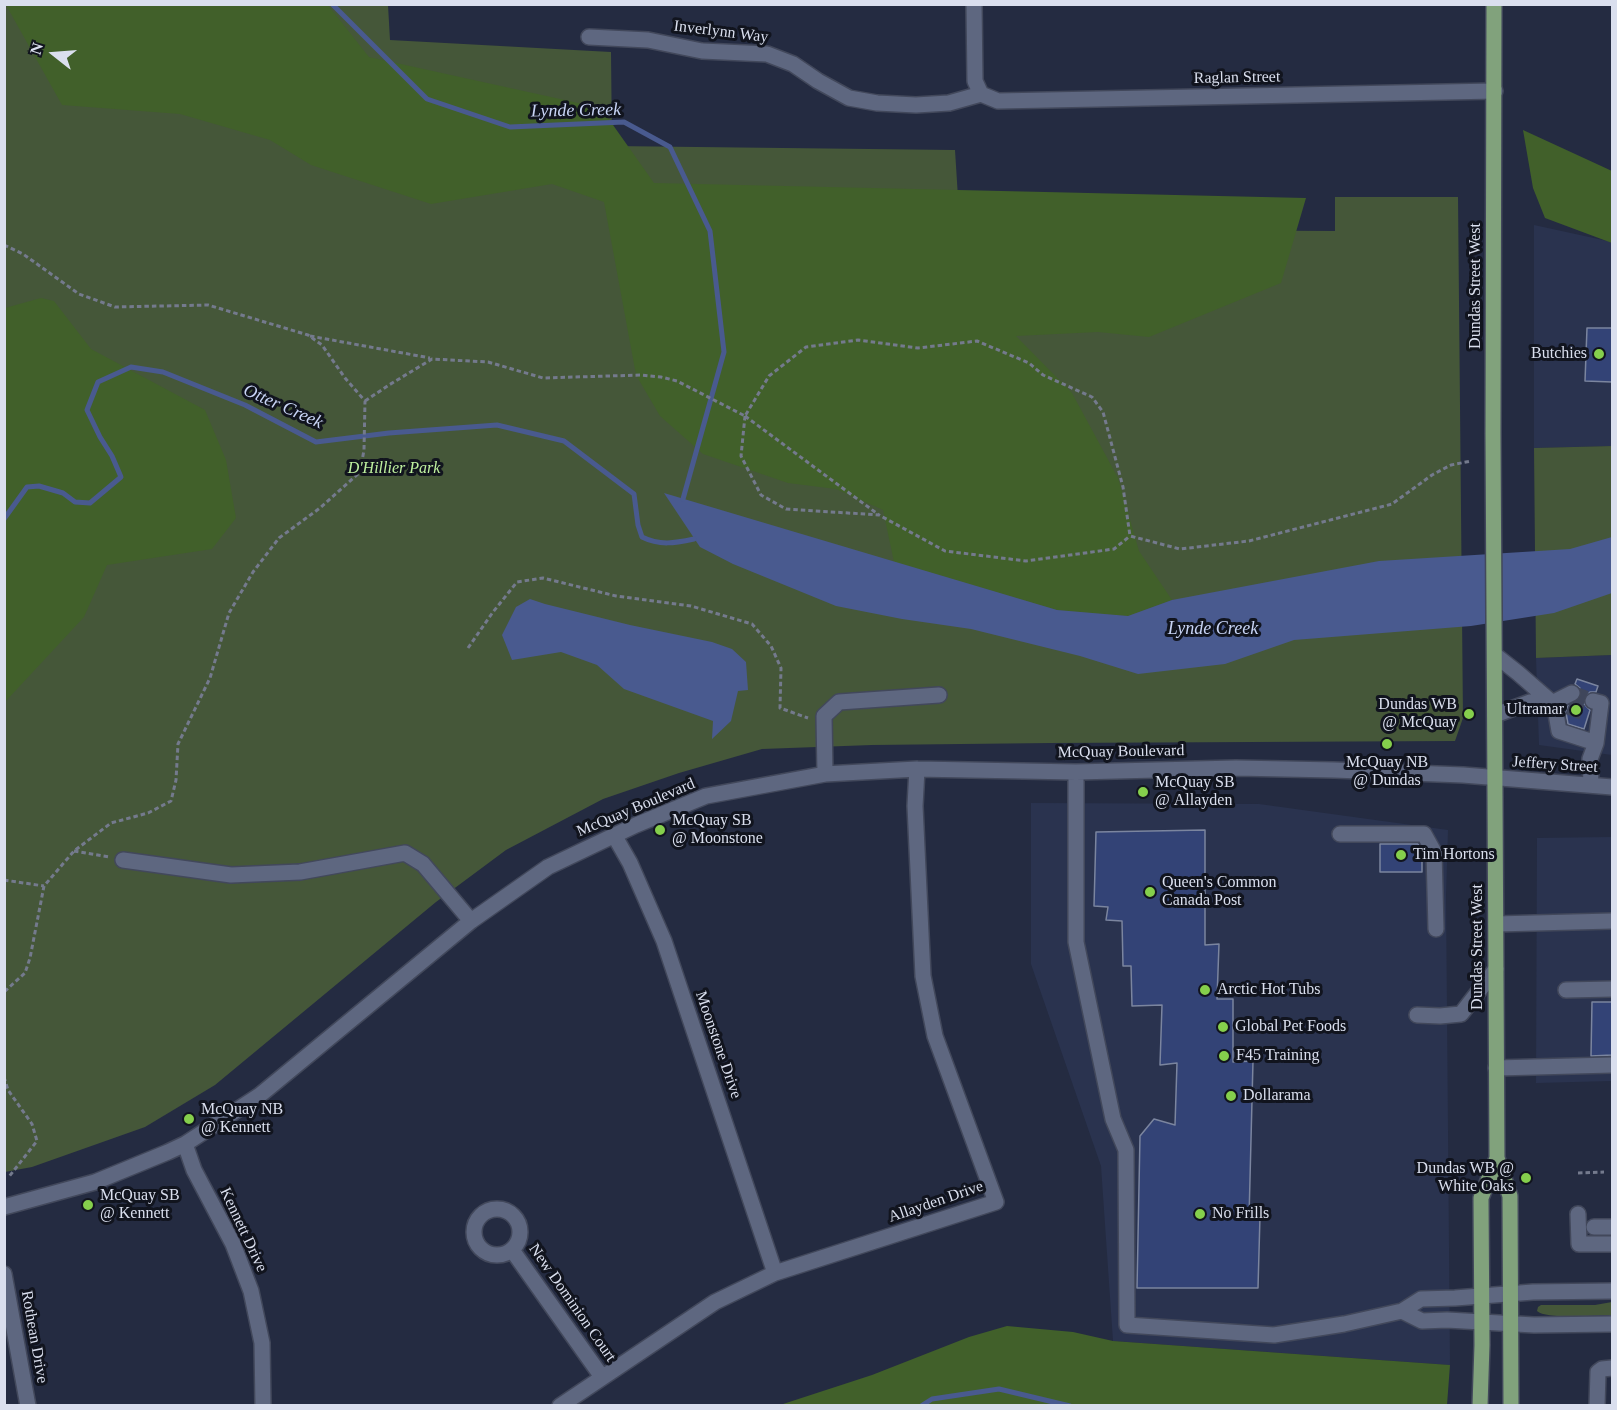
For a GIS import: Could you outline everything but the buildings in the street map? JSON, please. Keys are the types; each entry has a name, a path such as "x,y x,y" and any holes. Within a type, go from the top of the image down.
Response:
{"main road":[{"name":"Dundas Street West","path":"1494,4 1493,433 1497,1158 1510,1196 1511,1406"},
{"name":"Dundas Street West","path":"1480,1406 1480,1198 1497,1158"}],"street":[{"path":"974,4 975,81 981,94"},
{"name":"Inverlynn Way","path":"589,37 648,40 702,51 767,54 793,64 849,98 877,103 916,105 949,103 981,94"},
{"name":"Raglan Street","path":"981,94 998,101 1495,91"},
{"path":"1495,655 1518,673 1561,700"},
{"path":"825,774 824,716 839,702 939,695"},
{"path":"1495,715 1530,702 1561,700"},
{"path":"1561,700 1559,731 1596,743"},
{"path":"1591,785 1590,759 1596,743 1594,711"},
{"name":"McQuay Boulevard","path":"4,1207 95,1182 185,1144 260,1095 471,921 548,867 614,835 706,796 825,774 917,769 1076,772 1247,768 1496,778"},
{"name":"Allayden Drive","path":"560,1406 715,1302 775,1273 996,1202 935,1036 923,976 915,806 917,769"},
{"path":"1076,772 1076,942 1113,1119 1126,1150 1127,1325 1274,1335 1344,1324 1402,1311 1421,1299 1612,1291"},
{"name":"Jeffery Street","path":"1496,778 1612,787"},
{"path":"1340,834 1425,834 1434,852 1436,930"},
{"name":"Moonstone Drive","path":"614,835 630,863 664,941 775,1273"},
{"path":"123,860 231,875 300,872 405,853 423,864 471,921"},
{"path":"1496,924 1612,921"},
{"path":"1417,1015 1461,1014 1496,969"},
{"path":"1566,990 1612,989"},
{"path":"1496,1068 1612,1065"},
{"name":"Kennett Drive","path":"185,1144 195,1170 232,1244 250,1291 262,1343 263,1406"},
{"path":"1578,1214 1579,1244 1612,1244"},
{"path":"1594,1227 1612,1227"},
{"name":"New Dominion Court","path":"512,1250 602,1377"},
{"name":"Rothean Drive","path":"4,1274 28,1406"},
{"path":"1402,1311 1422,1321 1448,1320 1534,1325 1612,1324"},
{"path":"1597,1406 1598,1372 1612,1368"}],"path":[{"path":"4,245 23,254 78,294 115,307 208,304 308,335 432,359 488,362 543,378 641,375 676,381 745,416 879,515 945,552 1026,561 1114,549 1130,536"},
{"path":"4,992 25,973 44,886 74,851 111,823 148,813 171,801 176,780 178,744 210,678 230,613 254,572 279,538 320,508 360,472 364,450 365,402 322,345 308,335"},
{"path":"879,515 786,509 761,495 741,456 745,416 769,376 806,347 858,340 918,348 977,341 1029,363 1043,375 1092,397 1103,412 1123,487 1130,536"},
{"path":"365,402 432,359"},
{"path":"1130,536 1180,549 1250,541 1392,504 1432,475 1451,465 1471,461"},
{"path":"468,648 518,582 543,578 616,596 692,606 752,624 771,646 781,668 780,708 824,723"},
{"path":"74,851 123,860"},
{"path":"4,880 44,886"},
{"path":"4,1077 8,1090 32,1124 37,1141 8,1179"},
{"path":"1578,1173 1604,1172"}],"shaded area":[{"path":"1534,225 1612,242 1612,446 1534,448"},
{"path":"1612,655 1612,755 1539,745 1536,658"},
{"path":"1031,803 1259,804 1448,830 1446,895 1450,1365 1113,1341 1101,1166 1031,964"},
{"path":"1612,837 1612,1081 1536,1083 1537,838"}],"green space":[{"name":"D'Hillier Park","path":"5,5 388,5 390,40 611,52 612,146 955,150 960,229 1335,231 1335,197 1458,197 1463,718 1455,741 872,745 762,749 679,773 603,799 506,850 436,902 215,1085 145,1127 32,1167 5,1172"},
{"path":"6,5 328,5 369,57 601,108 654,183 1306,198 1281,283 1149,337 1098,332 1016,336 1072,393 1118,478 1139,551 1172,600 1128,616 1057,610 894,562 883,510 836,489 788,483 703,454 660,416 636,375 604,202 552,184 431,204 311,165 270,140 180,114 62,105"},
{"path":"1523,130 1612,171 1612,243 1545,218 1533,188"},
{"path":"41,298 54,301 91,349 205,410 226,460 236,518 212,549 107,565 84,617 5,702 5,308"},
{"path":"1612,446 1612,655 1536,658 1534,448"},
{"path":"1612,1302 1612,1315 1561,1316 1542,1314 1537,1311 1541,1305 1595,1305"},
{"path":"1007,1326 1073,1332 1113,1341 1450,1365 1447,1405 780,1405 872,1375 969,1337"}],"water":[{"name":"Lynde Creek","path":"664,493 1057,610 1128,616 1172,600 1379,561 1570,549 1612,537 1612,593 1554,613 1471,626 1294,640 1225,664 1138,674 1080,656 971,629 836,606 733,564 700,547"},
{"path":"530,599 630,625 712,642 732,649 746,662 748,690 738,691 731,721 712,739 713,721 624,689 597,665 561,652 512,660 502,635 516,607"}],"waterway":[{"name":"Lynde Creek","path":"332,4 427,99 510,127 624,122 670,147 710,231 724,352 683,499"},
{"name":"Otter Creek","path":"4,519 27,487 39,486 63,493 75,502 90,503 121,477 87,410 98,382 131,367 163,372 245,405 316,442 389,433 497,425 564,441 634,494 642,537 661,543 694,539"},
{"path":"921,1406 932,1399 999,1389 1070,1406"}],"tunnel":[{"path":"1572,693 1593,701"},
{"path":"1568,707 1589,715"}],"place":[{"name":"Butchies","path":"1599,354"},
{"name":"Ultramar","path":"1576,710"},
{"name":"Dundas WB @ McQuay","path":"1469,714"},
{"name":"McQuay NB @ Dundas","path":"1387,744"},
{"name":"McQuay SB @ Allayden","path":"1143,792"},
{"name":"McQuay SB @ Moonstone","path":"660,830"},
{"name":"Tim Hortons","path":"1401,855"},
{"name":"Queen's Common Canada Post","path":"1150,892"},
{"name":"Arctic Hot Tubs","path":"1205,990"},
{"name":"Global Pet Foods","path":"1223,1027"},
{"name":"F45 Training","path":"1224,1056"},
{"name":"Dollarama","path":"1231,1096"},
{"name":"McQuay NB @ Kennett","path":"189,1119"},
{"name":"Dundas WB @ White Oaks","path":"1526,1178"},
{"name":"McQuay SB @ Kennett","path":"88,1205"},
{"name":"No Frills","path":"1200,1214"}]}
